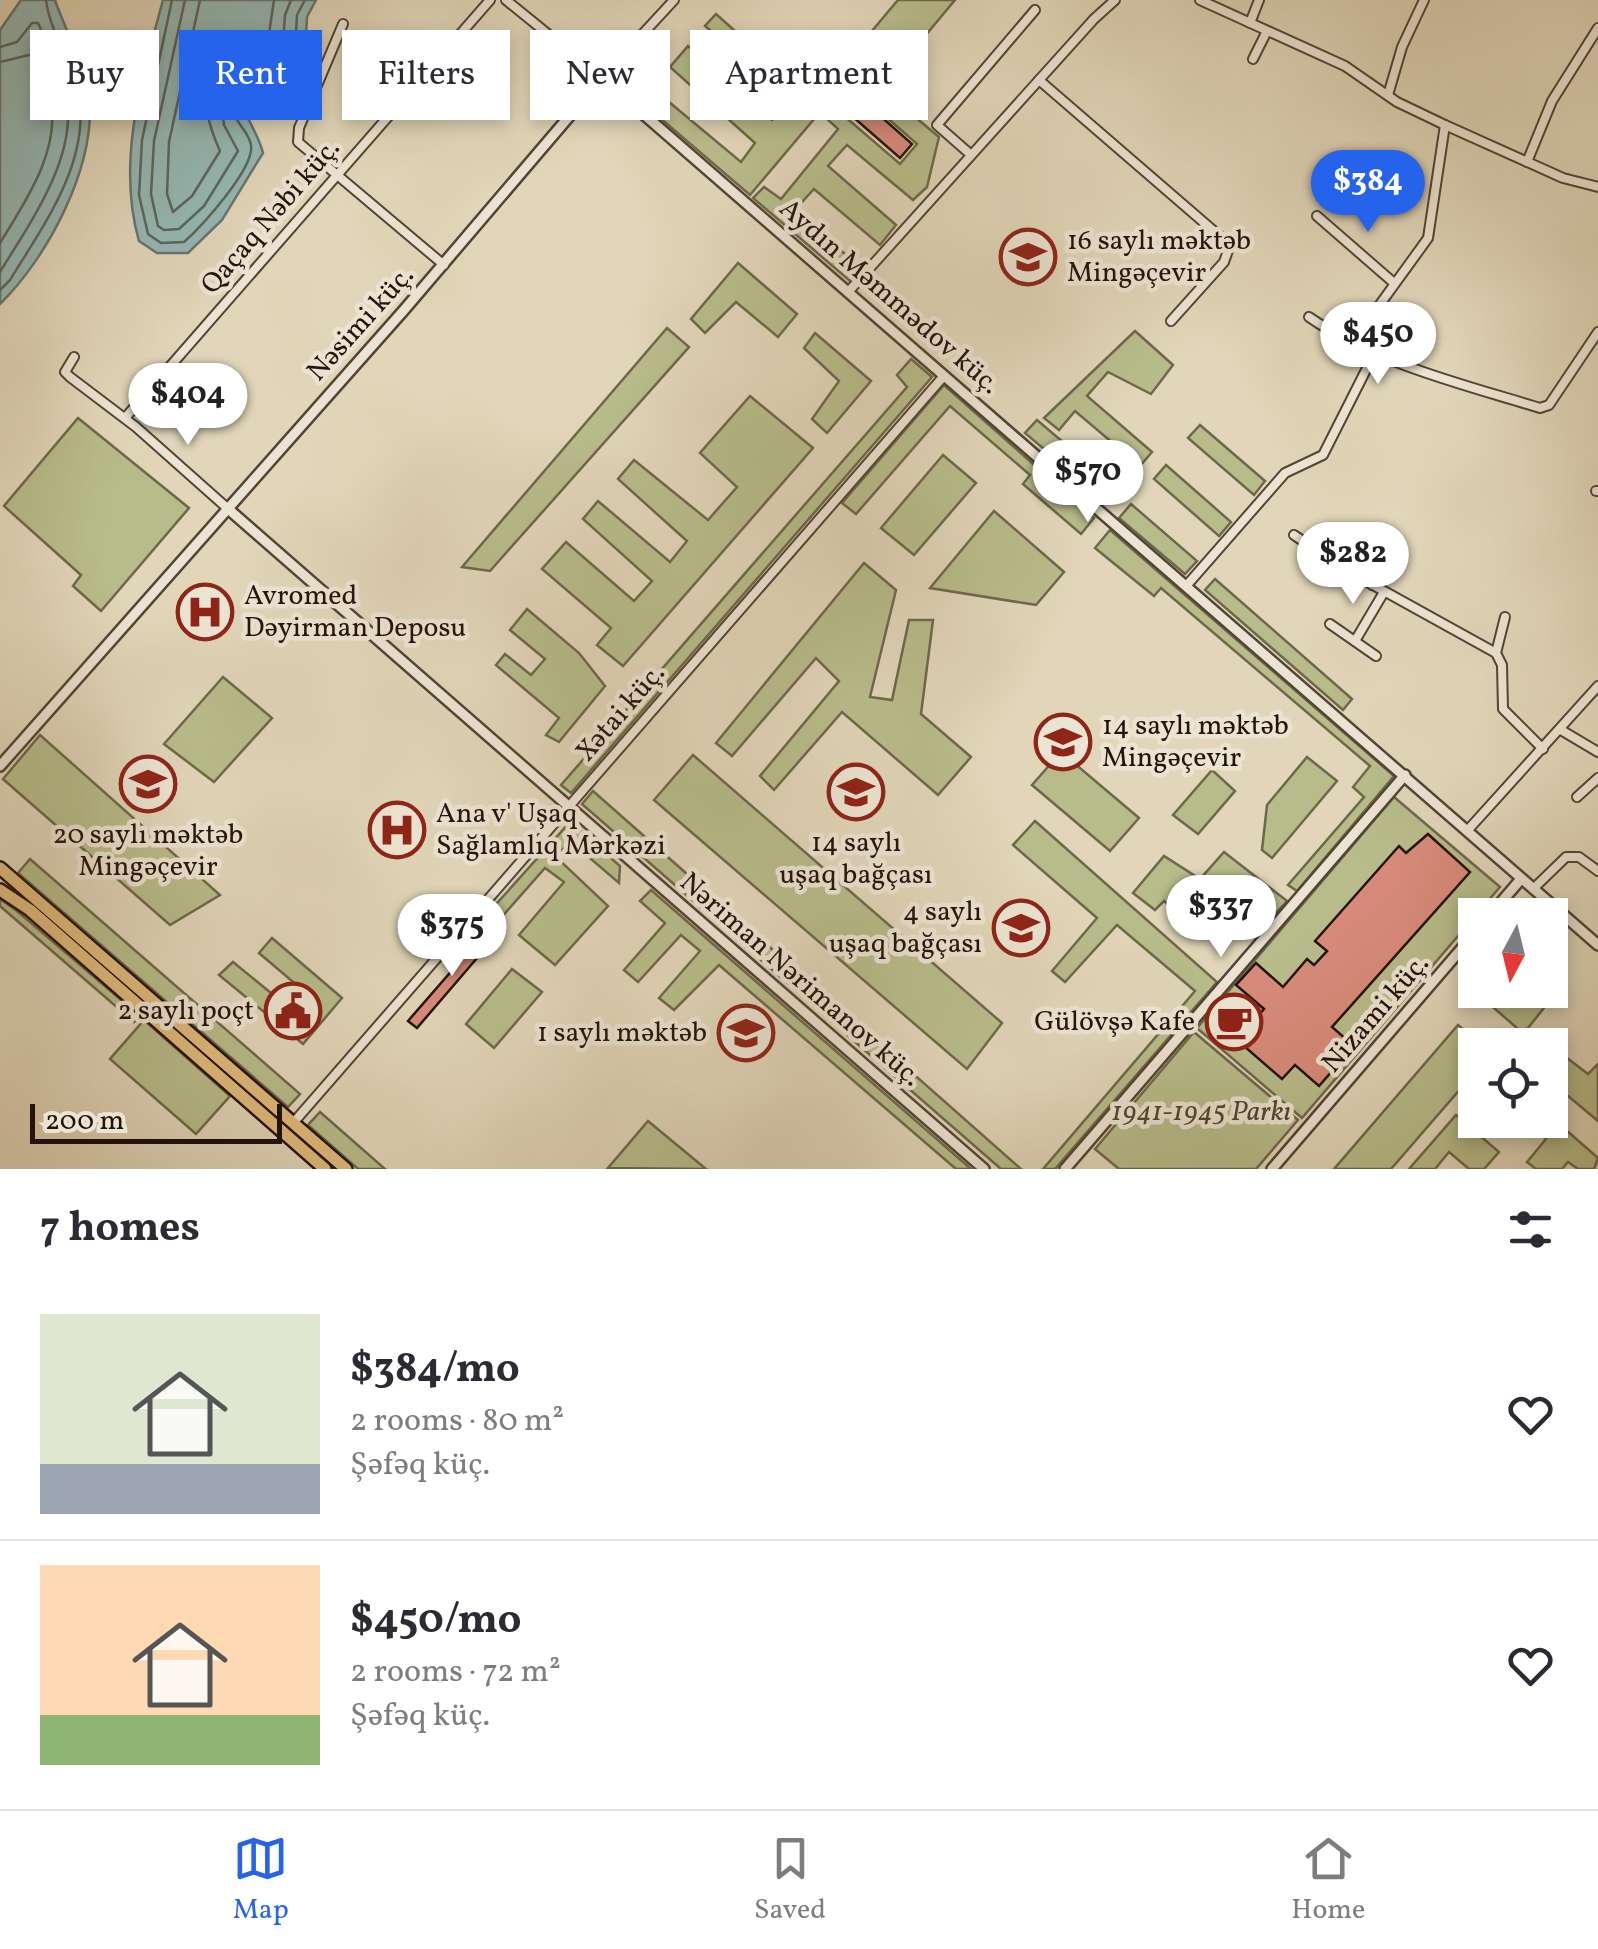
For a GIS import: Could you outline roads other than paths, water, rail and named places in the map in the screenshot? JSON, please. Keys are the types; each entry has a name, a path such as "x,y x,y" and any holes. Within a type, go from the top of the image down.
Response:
{"main road":[{"path":"0,868 294,1122 327,1166"},
{"path":"0,890 30,910 327,1166 346,1169"}],"street":[{"name":"Qaçaq Nəbi küç.","path":"125,418 490,0"},
{"path":"506,0 543,30"},
{"name":"Nəsimi küç.","path":"646,30 674,0"},
{"path":"849,291 970,154 1115,0"},
{"path":"1200,0 1345,66 1388,95 1445,125 1562,178 1598,188"},
{"path":"1250,23 1259,0"},
{"path":"1388,95 1402,48 1424,0"},
{"path":"970,154 938,126 1035,10"},
{"path":"344,24 296,136 444,264"},
{"path":"1527,162 1552,101 1598,28"},
{"path":"1253,59 1267,31"},
{"path":"1039,80 1230,244 1224,262 1172,321"},
{"name":"Nəsimi küç.","path":"0,766 566,120"},
{"name":"Aydın Məmmədov küç.","path":"651,120 1598,945"},
{"path":"1187,585 1286,472 1323,455 1368,366 1368,326 1382,298 1428,238 1445,125"},
{"path":"1317,216 1394,283"},
{"path":"1309,317 1337,336 1430,374 1540,408 1549,405 1598,332"},
{"path":"74,357 66,372 70,377 125,418 226,507"},
{"name":"Xətai küç.","path":"294,1122 943,377"},
{"name":"Nəriman Nərimanov küç.","path":"226,507 984,1169"},
{"path":"1294,535 1372,585 1496,653 1502,666 1503,709 1543,749"},
{"path":"1372,585 1380,558"},
{"path":"1355,641 1384,592"},
{"path":"1496,653 1506,617"},
{"path":"1330,624 1376,656"},
{"path":"1468,831 1598,686"},
{"path":"1562,730 1598,752"},
{"path":"1071,1167 1405,775"},
{"path":"1576,797 1598,778"},
{"path":"1533,889 1566,857 1579,858 1598,871"},
{"path":"1504,898 1521,878"},
{"name":"Nizami küç.","path":"1272,1169 1458,953"}],"water":[{"path":"21,0 55,0 67,30 30,30 30,120 89,122 85,151 66,208 35,261 0,304 0,30"},
{"path":"163,0 316,0 307,17 306,30 179,30 179,120 249,120 263,153 222,220 188,253 157,253 139,241 133,211 130,181 134,120 159,120 159,30 155,30"}],"place":[{"name":"16 saylı məktəb Mingəçevir","path":"1028,257"},
{"name":"Avromed Dəyirman Deposu","path":"205,612"},
{"name":"14 saylı məktəb Mingəçevir","path":"1063,742"},
{"name":"20 saylı məktəb Mingəçevir","path":"148,784"},
{"name":"14 saylı uşaq bağçası","path":"856,792"},
{"name":"Ana v' Uşaq Sağlamlıq Mərkəzi","path":"397,830"},
{"name":"4 saylı uşaq bağçası","path":"1021,928"},
{"name":"2 saylı poçt","path":"293,1011"},
{"name":"Gülövşə Kafe","path":"1234,1022"},
{"name":"1 saylı məktəb","path":"746,1033"}],"park label":[{"name":"1941-1945 Parkı","path":"1201,1112"}]}
